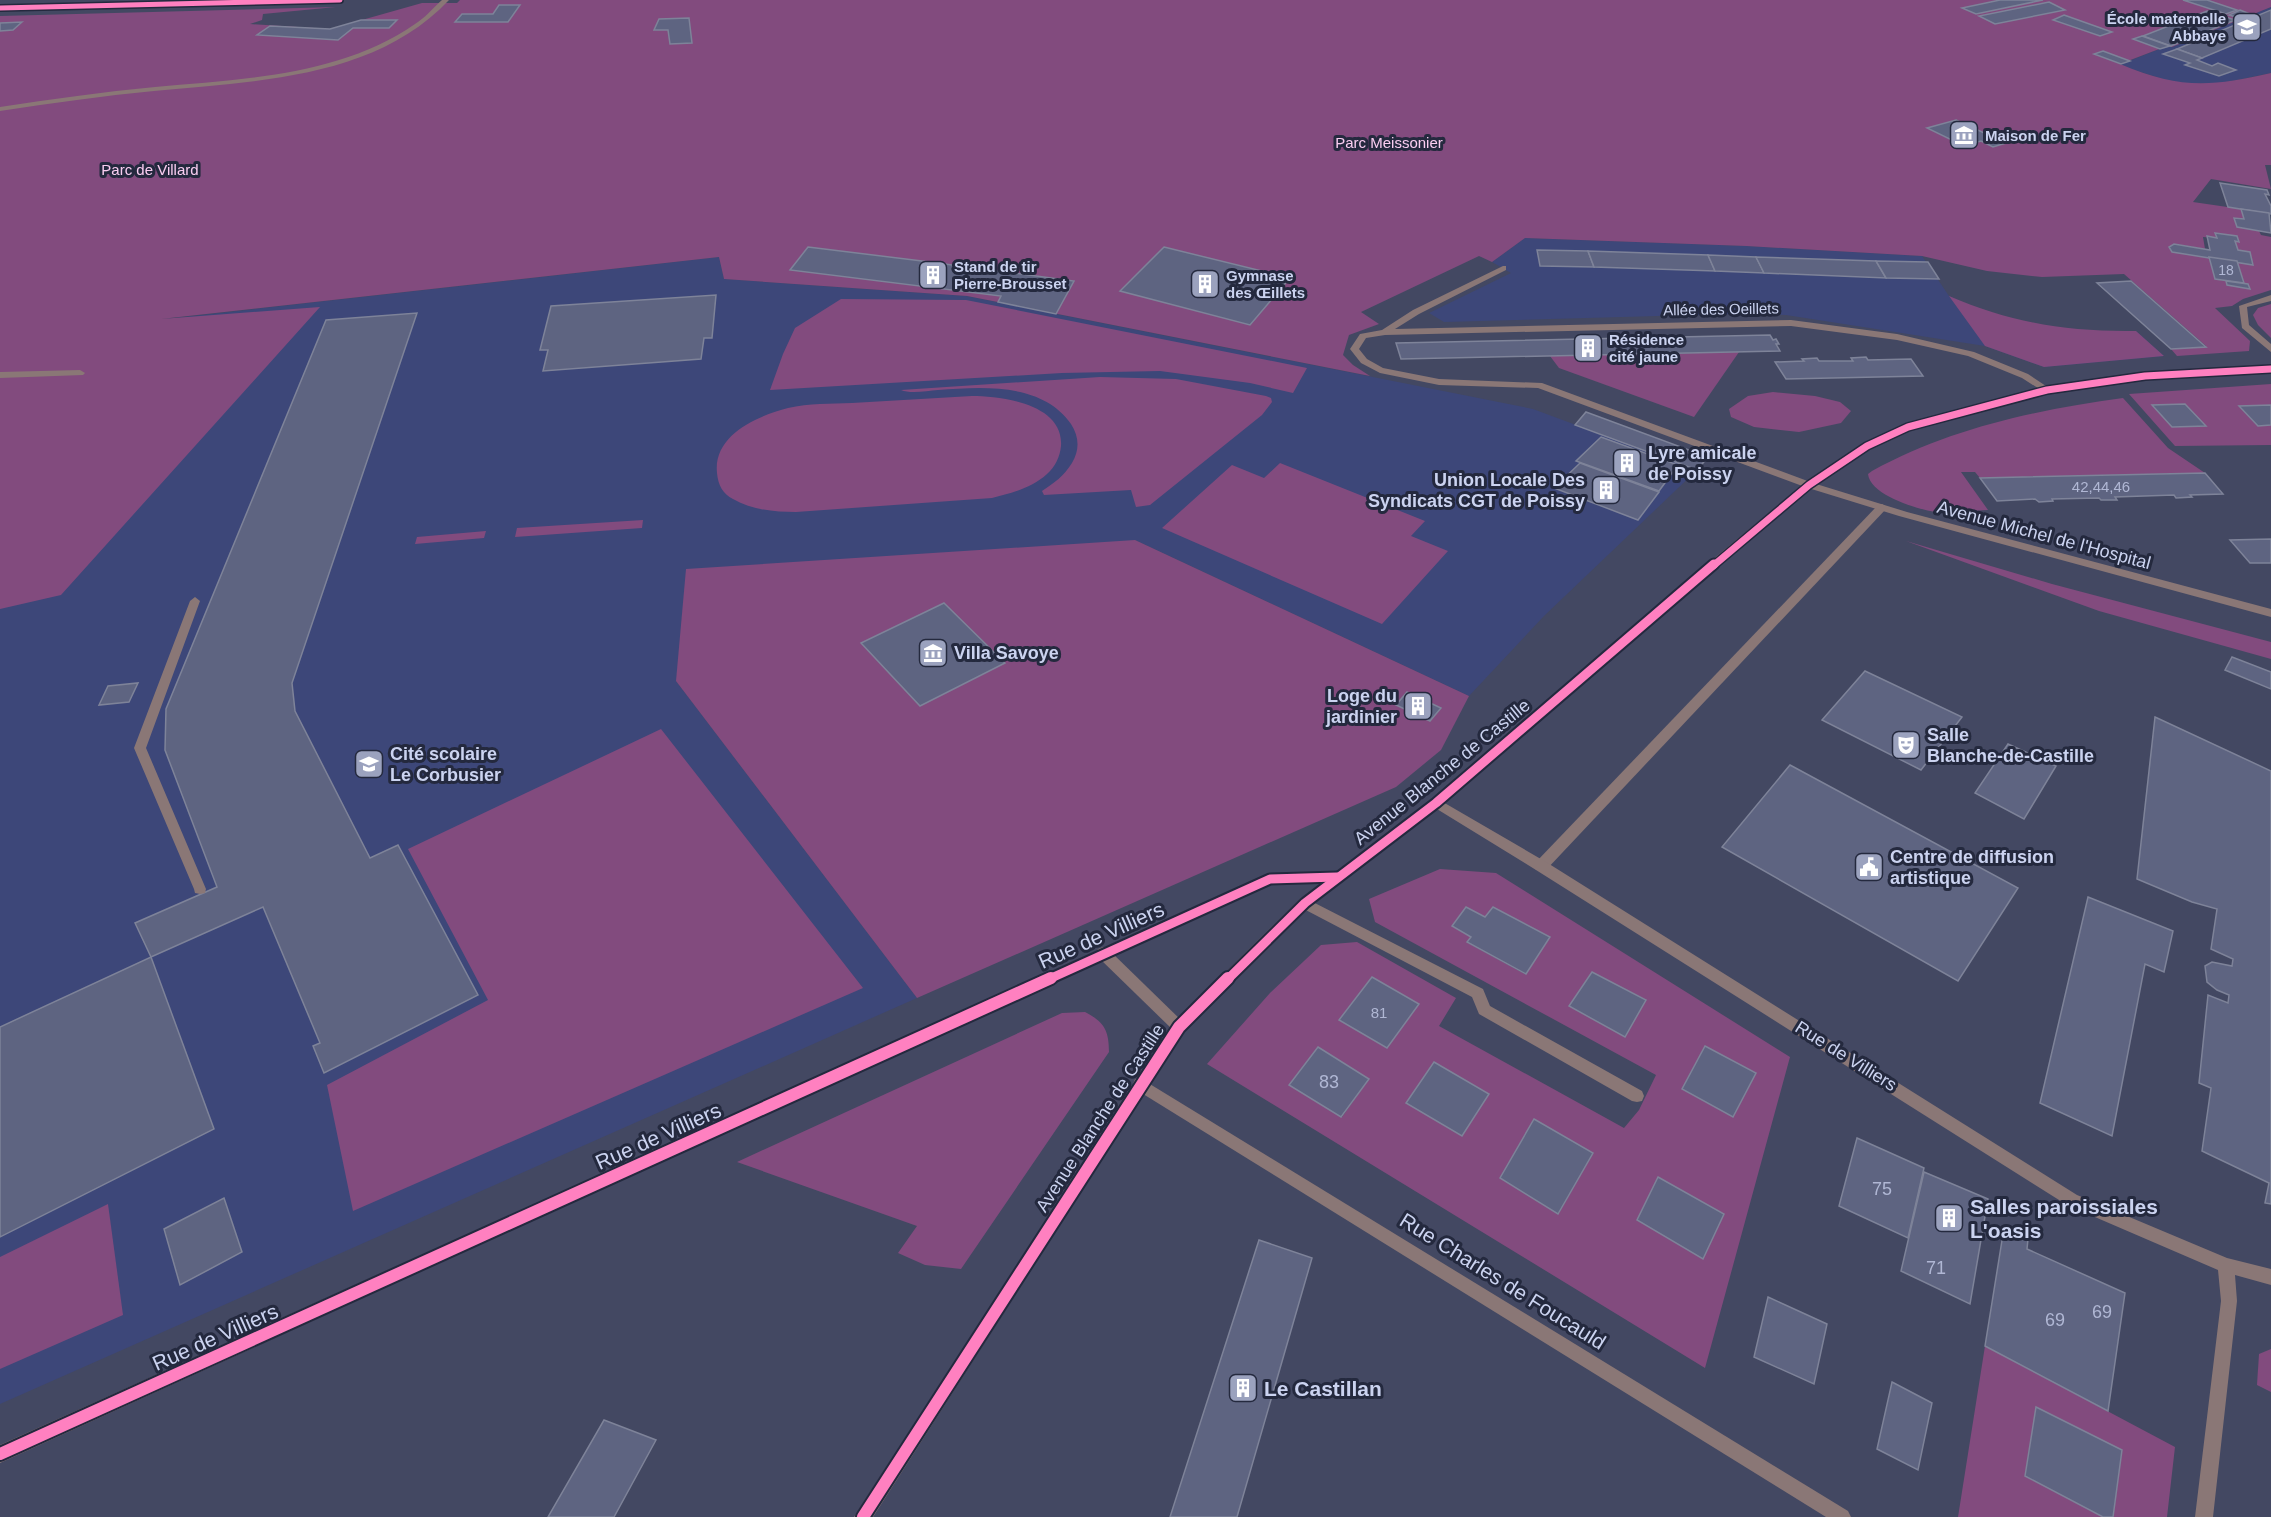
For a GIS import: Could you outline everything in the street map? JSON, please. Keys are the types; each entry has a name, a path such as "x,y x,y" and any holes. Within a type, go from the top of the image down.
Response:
{"main road":[{"path":"137,4 218,0"},
{"path":"0,8 340,0"}],"street":[{"path":"0,109 118,93 236,81 315,67 364,53 398,38 446,0"},
{"name":"Allée des Oeillets","path":"1385,332 1416,312 1503,268"},
{"path":"2271,298 2243,306 2245,326 2271,349"},
{"name":"Allée des Oeillets","path":"1809,485 1539,386 1439,382 1380,370 1364,361 1354,349 1363,336 1385,332 1791,323 1897,337 1971,354 2025,376 2047,390"},
{"name":"Avenue Blanche de Castille","path":"863,1517 1140,1084 1179,1028 1305,903 1436,803 1809,485 1868,446 1908,427 2047,390 2145,376 2271,369"},
{"path":"0,375 80,373"},
{"name":"Avenue Michel de l'Hospital","path":"1809,485 2271,614"},
{"path":"1540,866 1882,507"},
{"path":"195,601 140,748 200,889"},
{"name":"Rue de Villiers","path":"1436,803 2072,1200 2226,1265 2271,1277"},
{"name":"Rue de Villiers","path":"0,1454 1270,879 1337,877"},
{"path":"1305,903 1478,993 1484,1010 1637,1096"},
{"path":"1103,953 1179,1028"},
{"name":"Rue Charles de Foucauld","path":"1140,1084 1842,1517"},
{"path":"2204,1517 2229,1300 2226,1265"}],"shaded area":[{"name":"École maternelle Abbaye","path":"2271,7 2271,73 2217,84 2175,83 2119,65 2167,46 2172,47"},
{"path":"1525,238 1746,246 1922,256 1949,296 1976,308 2013,320 2052,327 2100,332 2136,331 2164,356 2044,367 1985,346 1786,315 1729,314 1444,322 1429,313 1511,273 1492,262"},
{"name":"Cité scolaire Le Corbusier","path":"719,257 724,279 966,296 1533,409 1697,470 1544,616 1469,696 1135,540 676,681 917,998 0,1404 0,547 130,323"}],"green space":[{"path":"460,0 2271,0 2271,7 2172,47 2167,46 2120,64 2178,82 2212,83 2271,73 2271,165 2265,165 2271,189 2211,179 2193,202 2241,209 2244,219 2234,218 2237,227 2259,231 2261,235 2271,237 2271,290 2243,299 2232,306 2215,308 2250,341 2249,351 2177,356 2171,349 2206,346 2124,274 2042,277 1987,271 1922,256 1746,246 1525,238 1492,262 1479,256 1361,312 1379,324 1349,335 1343,355 1370,376 967,296 724,279 719,257 161,319 320,307 61,595 0,609 0,16 336,7 263,14 262,20 250,24 330,29 422,3 457,3","holes":["2216,233 2237,236 2239,241 2235,241 2238,250 2237,261 2244,283 2248,284 2249,288 2228,285 2226,281 2215,279 2209,257 2170,247 2175,244 2205,249 2203,237 2217,238"]},
{"path":"1949,296 1995,313 2041,324 2087,330 2136,331 2164,356 2044,367 1985,346"},
{"path":"841,299 966,300 1307,368 1293,393 1250,383 1160,371 1062,373 770,390 795,328"},
{"path":"2271,304 2271,338 2258,325 2253,315 2258,308"},
{"path":"1739,352 1694,417 1559,368 1550,356"},
{"path":"1100,377 1176,379 1266,396 1271,398 1272,402 1262,415 1150,505 1136,507 1131,490 1044,495 1042,491 1055,482 1072,463 1078,443 1071,424 1059,410 1044,401 1028,394 992,388 914,392 901,390"},
{"path":"2271,384 2271,405 2239,406 2258,426 2271,425 2271,445 2175,446 2129,394","holes":["2185,404 2205,426 2172,427 2153,405"]},
{"path":"1773,392 1815,396 1840,402 1851,411 1841,423 1799,432 1754,427 1731,417 1729,409 1748,396"},
{"path":"972,396 999,398 1029,405 1053,420 1059,432 1061,446 1055,465 1050,471 1028,486 992,498 796,512 764,510 740,503 726,495 719,481 718,460 722,448 739,429 763,416 796,406 812,404"},
{"path":"2123,398 2168,448 2205,473 1980,478 1975,472 1961,472 1988,510 1948,513 1927,510 1896,500 1877,488 1871,482 1868,474 1902,456 1963,432 2058,408"},
{"path":"1280,463 1425,521 1411,536 1448,551 1382,624 1162,528 1232,465 1264,478"},
{"path":"643,520 642,528 515,537 517,528"},
{"path":"486,531 484,538 415,544 417,537"},
{"path":"1135,540 1469,696 1441,750 1396,787 917,998 676,681 686,569"},
{"path":"1906,541 2052,584 2271,642 2271,659 2099,611"},
{"path":"661,729 863,988 353,1211 327,1085 488,1000 408,849"},
{"path":"1440,869 1496,873 1790,1057 1705,1368 1207,1064 1270,993 1321,945 1357,942 1456,998 1439,1026 1624,1128 1639,1110 1656,1075 1375,922 1369,899","holes":["1493,907 1550,937 1525,974 1468,943 1471,937 1453,927 1485,917","1592,972 1646,1000 1625,1037 1570,1006","1372,977 1419,1004 1387,1048 1339,1020","1705,1046 1756,1073 1733,1117 1682,1089","1318,1048 1369,1079 1341,1117","1534,1120 1593,1153 1558,1214","1658,1178 1724,1214 1703,1259 1637,1220"]},
{"path":"1085,1012 1097,1019 1104,1027 1109,1052 961,1269 925,1265 898,1253 917,1226 737,1162 1062,1013"},
{"path":"108,1204 123,1315 0,1369 0,1257"},
{"path":"1985,1346 2175,1447 2167,1517 2113,1517 2122,1450 2036,1407 2025,1476 2103,1517 1958,1517"},
{"path":"2271,1349 2271,1392 2257,1385 2259,1354"}],"building":[{"path":"2000,0 2043,0 1976,14 1962,8"},
{"path":"2183,0 2207,0 2237,10 2226,14"},
{"path":"2049,2 2065,10 1995,24 1979,16"},
{"path":"499,5 520,5 508,22 455,22 462,14 493,14"},
{"path":"2240,10 2250,14 2239,18 2229,15"},
{"path":"2271,10 2271,29 2202,58 2177,49"},
{"path":"2207,11 2235,20 2171,46 2143,36"},
{"path":"2064,15 2112,32 2100,36 2053,20"},
{"path":"689,18 692,43 670,44 668,30 654,30 659,19"},
{"path":"361,20 397,20 389,28 353,28 338,40 257,35 270,26 330,29"},
{"path":"22,22 13,30 0,31 0,23"},
{"path":"2142,36 2170,46 2160,49 2133,39"},
{"path":"2177,49 2202,58 2197,60 2212,66 2218,63 2236,70 2219,76 2185,65 2190,63 2163,54"},
{"path":"2103,51 2130,61 2121,64 2094,54"},
{"name":"Maison de Fer","path":"1956,120 2006,143 1993,147 1981,141 1964,146 1927,128"},
{"path":"2220,183 2267,190 2269,195 2265,194 2271,206 2271,214 2228,207"},
{"path":"2241,209 2269,213 2271,233 2237,227 2234,218 2244,219"},
{"path":"2215,233 2237,236 2239,242 2235,241 2238,250 2250,252 2253,265 2172,252 2169,247 2174,244 2210,250 2207,236 2217,238"},
{"name":"Stand de tir Pierre-Brousset","path":"808,247 1074,281 1056,314 998,302 1001,296 790,270"},
{"name":"Gymnase des Œillets","path":"1164,247 1290,278 1250,325 1120,291"},
{"path":"1537,250 1588,251 1594,267 1540,266"},
{"path":"1588,251 1708,255 1715,271 1594,267"},
{"path":"1708,255 1756,257 1764,273 1715,271"},
{"path":"1756,257 1876,261 1886,278 1764,273"},
{"path":"2209,257 2237,261 2244,283 2215,279"},
{"path":"1876,261 1928,262 1939,279 1886,278"},
{"path":"2131,281 2206,347 2171,349 2097,283"},
{"path":"2226,281 2248,284 2250,289 2227,285"},
{"path":"716,295 712,338 704,338 701,359 543,371 548,350 540,350 551,306"},
{"name":"Cité scolaire Le Corbusier","path":"417,313 292,683 295,711 370,858 398,845 478,995 324,1073 313,1046 320,1043 263,907 151,957 135,923 217,887 165,750 166,709 326,320"},
{"name":"Résidence cité jaune","path":"1770,335 1773,340 1776,339 1780,351 1401,359 1396,343"},
{"path":"1866,357 1868,360 1911,359 1923,376 1786,379 1775,362 1817,358 1819,361 1853,361 1851,358"},
{"path":"2185,404 2206,426 2172,427 2152,405"},
{"path":"2271,405 2271,425 2258,426 2239,406"},
{"path":"1586,412 1708,457 1697,470 1575,425"},
{"name":"Lyre amicale de Poissy","path":"1601,437 1678,465 1659,491 1576,461"},
{"name":"Union Locale Des Syndicats CGT de Poissy","path":"1580,463 1659,492 1638,520 1554,488"},
{"path":"2205,473 2223,494 2190,495 2192,497 2176,498 2174,495 2115,497 2117,500 2099,498 2052,499 2053,501 2039,502 2035,499 1997,501 1980,478"},
{"path":"2271,539 2271,563 2250,563 2230,540"},
{"name":"Villa Savoye","path":"944,603 1005,663 920,706 861,643"},
{"path":"2232,657 2271,672 2271,689 2225,670"},
{"name":"Salle Blanche-de-Castille","path":"1865,671 1962,717 1921,770 1822,720"},
{"path":"138,683 129,702 99,705 108,686"},
{"name":"Loge du jardinier","path":"1407,692 1441,708 1430,721 1396,705"},
{"path":"2155,717 2271,771 2271,1204 2265,1203 2269,1183 2202,1151 2211,1088 2199,1083 2208,995 2228,1003 2229,995 2217,990 2207,982 2205,966 2212,962 2232,966 2233,959 2211,949 2217,909 2192,902 2137,879"},
{"path":"2008,744 2056,766 2024,819 1975,793"},
{"name":"Centre de diffusion artistique","path":"1790,765 2018,888 1958,981 1722,847"},
{"path":"2088,897 2173,931 2164,972 2145,964 2112,1136 2040,1103"},
{"path":"1466,907 1485,917 1493,907 1550,937 1526,974 1467,942 1471,937 1452,926"},
{"path":"151,957 214,1129 0,1237 0,1027"},
{"path":"1592,972 1646,1000 1625,1037 1569,1006"},
{"path":"1372,977 1419,1004 1387,1048 1339,1020"},
{"path":"1705,1046 1756,1073 1733,1117 1682,1089"},
{"path":"1318,1047 1369,1079 1341,1117 1289,1085"},
{"path":"1434,1062 1489,1094 1462,1136 1406,1103"},
{"path":"1534,1119 1593,1153 1558,1214 1500,1178"},
{"path":"1857,1138 1924,1168 1908,1238 1839,1206"},
{"name":"Salles paroissiales L'oasis","path":"1924,1172 1988,1199 1970,1304 1901,1271"},
{"path":"1658,1177 1724,1214 1703,1259 1637,1220"},
{"path":"224,1198 242,1252 180,1285 164,1229"},
{"path":"2004,1228 2028,1239 2027,1249 2125,1293 2108,1411 1985,1346"},
{"name":"Le Castillan","path":"1259,1240 1312,1258 1237,1517 1170,1517"},
{"path":"1768,1297 1827,1324 1814,1384 1754,1357"},
{"path":"1892,1382 1932,1403 1918,1470 1877,1449"},
{"path":"2036,1407 2122,1450 2113,1517 2103,1517 2025,1476"},
{"path":"604,1420 656,1440 614,1517 548,1517"}],"cycle path":[{"path":"0,8 340,0"},
{"path":"863,1517 1179,1027 1305,903 1436,803 1809,485 1867,446 1908,427 2047,390 2145,376 2271,369"},
{"path":"0,1454 1270,879 1337,877"}],"place":[{"name":"École maternelle Abbaye","path":"2247,27"},
{"name":"Maison de Fer","path":"1964,135"},
{"name":"Stand de tir Pierre-Brousset","path":"933,275"},
{"name":"Gymnase des Œillets","path":"1205,284"},
{"name":"Résidence cité jaune","path":"1588,348"},
{"name":"Lyre amicale de Poissy","path":"1627,463"},
{"name":"Union Locale Des Syndicats CGT de Poissy","path":"1606,490"},
{"name":"Villa Savoye","path":"933,653"},
{"name":"Loge du jardinier","path":"1418,706"},
{"name":"Salle Blanche-de-Castille","path":"1906,745"},
{"name":"Cité scolaire Le Corbusier","path":"369,764"},
{"name":"Centre de diffusion artistique","path":"1869,867"},
{"name":"Salles paroissiales L'oasis","path":"1949,1218"},
{"name":"Le Castillan","path":"1243,1388"}],"park label":[{"name":"Parc Meissonier","path":"1389,142"},
{"name":"Parc de Villard","path":"150,169"}]}
